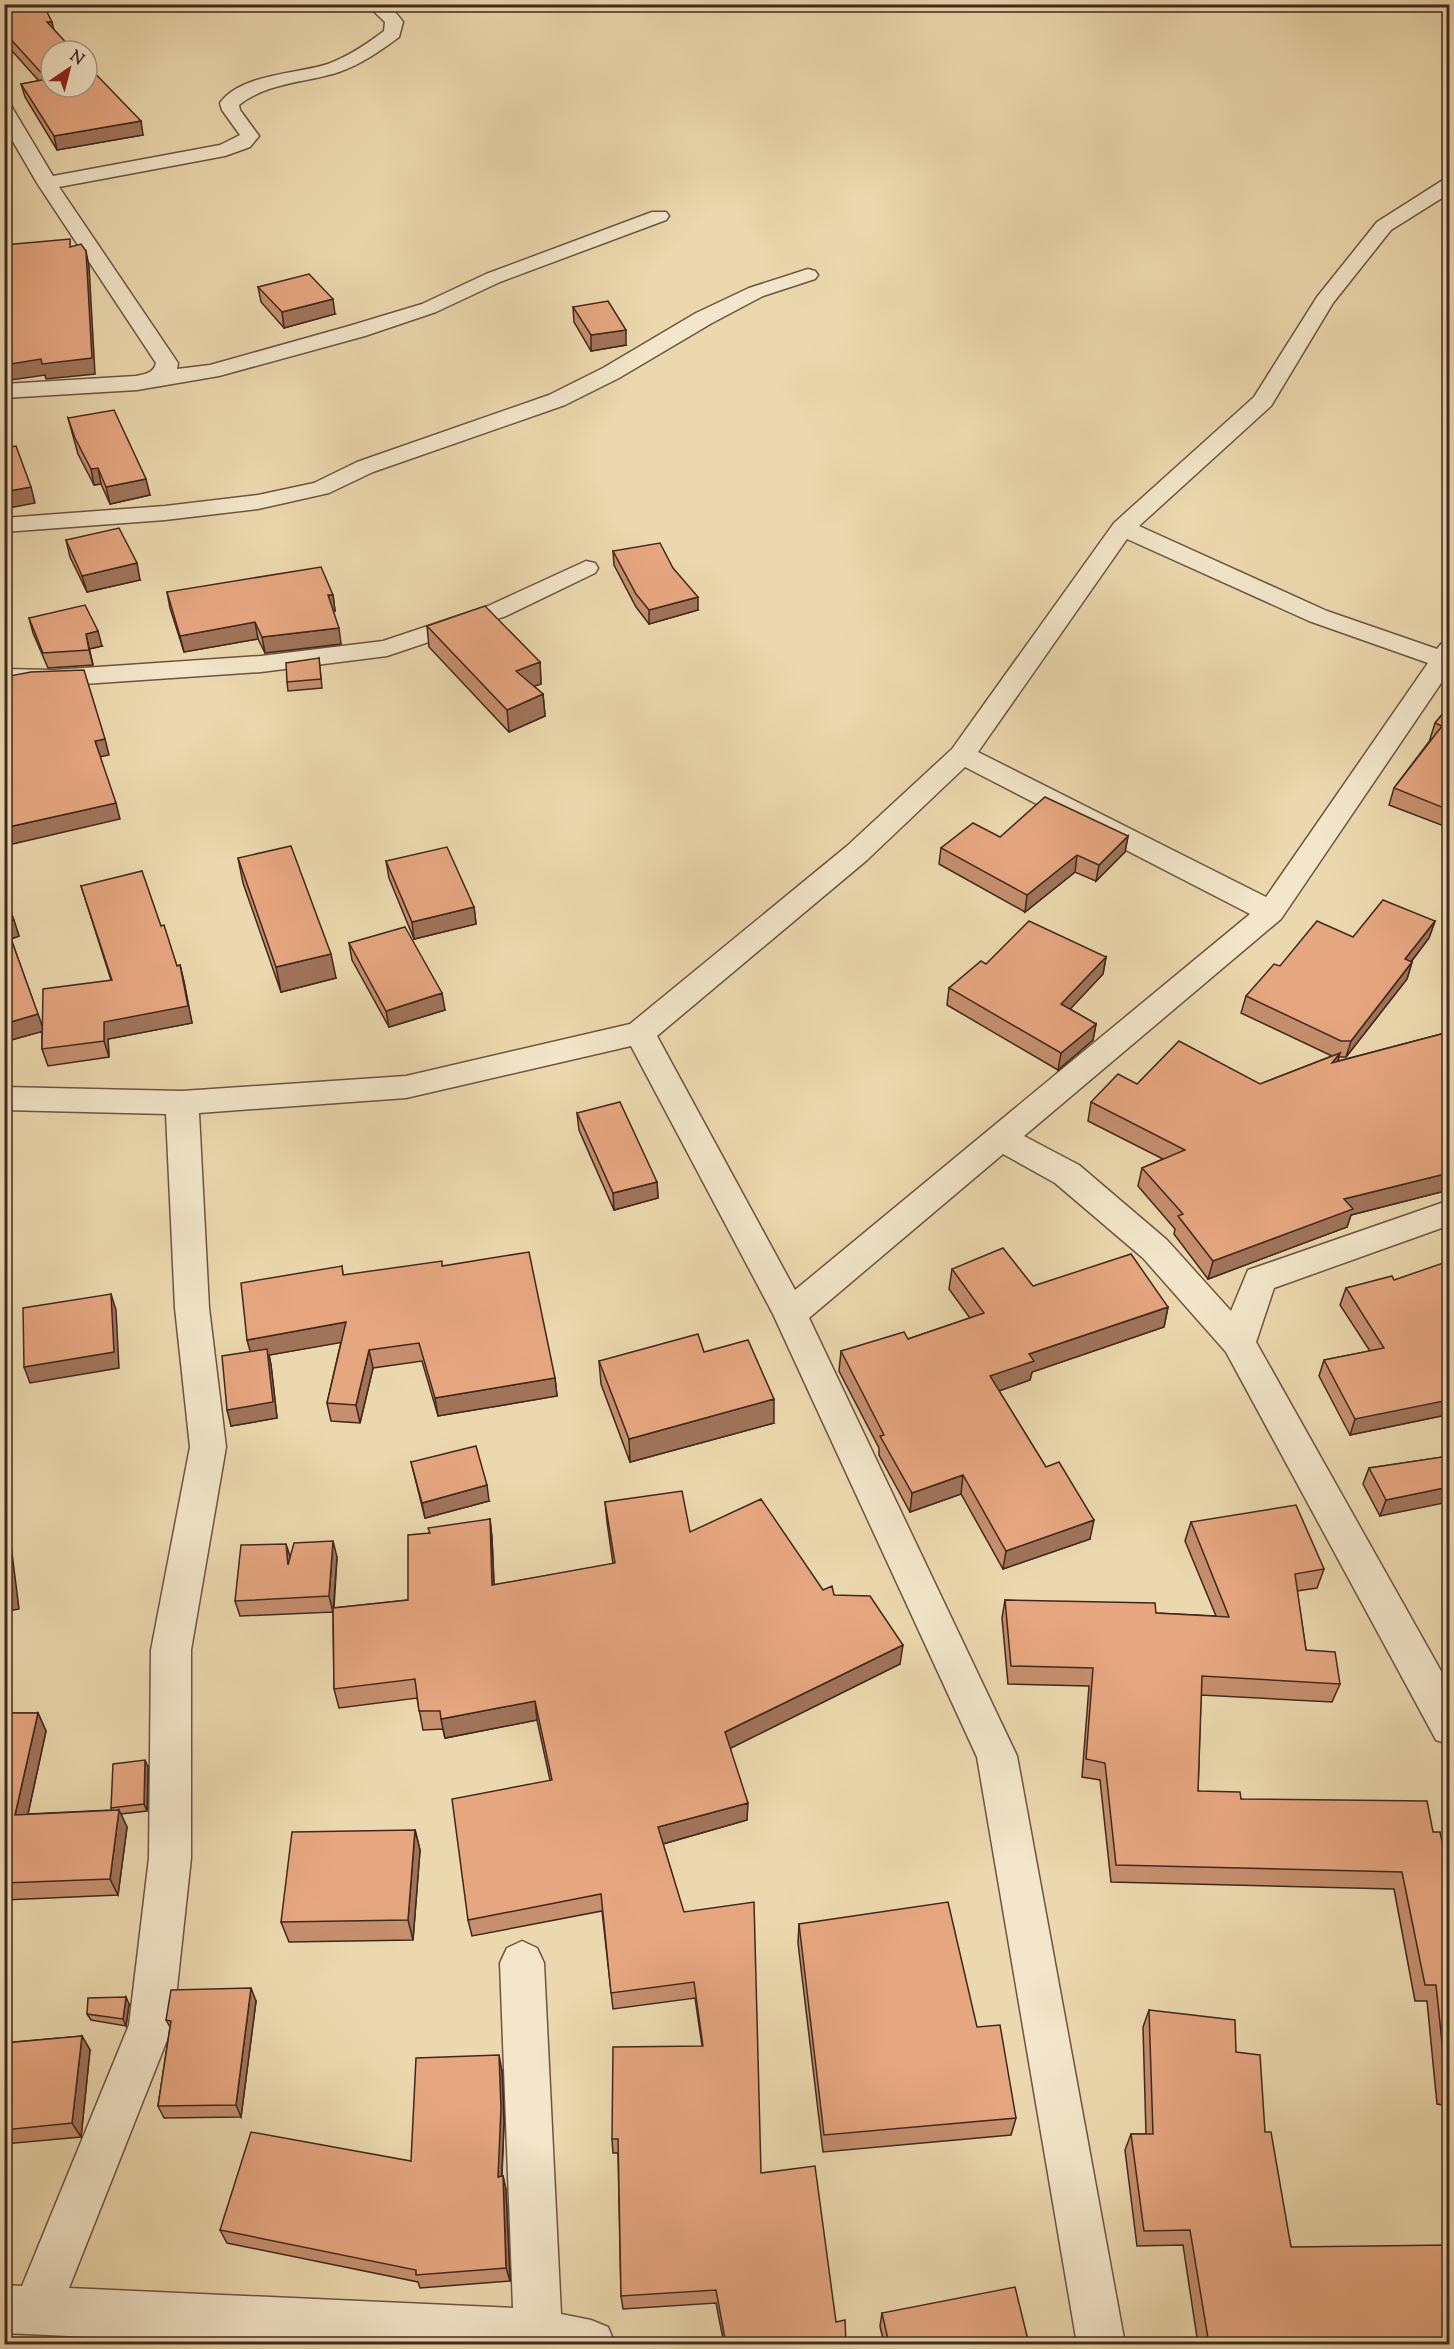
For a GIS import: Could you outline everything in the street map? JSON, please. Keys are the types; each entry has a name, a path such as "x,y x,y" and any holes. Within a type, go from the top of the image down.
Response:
{"street":[{"path":"46,183 225,150 243,143 250,136 231,110 229,103 236,96 252,88 346,63 371,49 393,33 394,22 387,12 374,4"},
{"path":"4,109 46,183 167,363 165,371 156,378"},
{"path":"4,1098 182,1102 406,1088 640,1033 857,853 962,755 1123,528 1263,401 1324,301 1384,226 1449,184"},
{"path":"4,391 137,383 156,378 212,371 367,328 429,308 493,278 659,216"},
{"path":"4,525 165,513 258,502 321,488 365,467 557,400 611,373 704,318 756,292 808,275"},
{"path":"790,1314 1271,912 1447,657 1318,616 1123,528"},
{"path":"4,677 54,678 261,664 387,648 497,611 586,568"},
{"path":"962,755 1271,912"},
{"path":"640,1033 790,1314 997,1756 1101,2344"},
{"path":"182,1102 192,1308 208,1447 171,1650 170,1858 151,2025 20,2310 348,2335 538,2334 591,2344"},
{"path":"1000,1138 1067,1174 1155,1249 1238,1342 1449,1727"},
{"path":"1238,1342 1260,1279 1449,1212"},
{"path":"522,1963 538,2334"}],"building":[{"path":"4,4 43,4 52,22 47,22 63,39 39,39 39,70 4,32"},
{"path":"99,77 141,121 54,136 21,84 39,81 39,99 99,99"},
{"path":"70,239 70,247 81,244 86,251 92,358 42,364 41,359 4,365 4,245"},
{"path":"309,274 333,299 282,312 258,287"},
{"path":"608,301 626,330 591,335 573,307"},
{"path":"114,410 146,479 106,487 98,468 91,469 75,438 68,418"},
{"path":"16,446 31,487 4,492 4,448"},
{"path":"119,528 137,563 82,576 66,540"},
{"path":"660,543 673,568 698,597 649,610 636,594 613,551"},
{"path":"321,567 333,595 328,595 339,628 262,637 255,622 180,636 167,592"},
{"path":"85,605 98,631 86,634 89,650 43,653 29,618"},
{"path":"485,606 540,662 516,671 543,694 507,710 427,626"},
{"path":"319,658 321,679 287,682 286,663"},
{"path":"84,670 105,739 95,741 116,803 4,828 4,677 31,672"},
{"path":"1449,706 1449,810 1394,788 1442,726 1435,723"},
{"path":"1045,797 1128,836 1099,865 1077,855 1027,895 941,848 973,823 1000,837"},
{"path":"291,846 331,954 276,967 238,858"},
{"path":"447,847 474,907 412,922 386,861"},
{"path":"142,871 161,926 164,925 177,966 180,965 188,1006 104,1022 104,1041 42,1049 43,989 112,980 81,886"},
{"path":"4,894 14,920 5,922 38,1014 4,1024"},
{"path":"1383,900 1435,921 1405,959 1412,962 1351,1041 1341,1041 1246,996 1274,964 1280,966 1317,921 1353,937"},
{"path":"1029,921 1106,957 1061,1004 1096,1024 1061,1053 949,988 981,961 986,964"},
{"path":"405,927 442,993 386,1011 349,943"},
{"path":"1449,1032 1449,1173 1344,1199 1353,1209 1213,1261 1178,1216 1183,1214 1142,1168 1185,1150 1091,1102 1118,1074 1137,1084 1179,1041 1260,1084 1340,1053 1332,1063"},
{"path":"620,1102 657,1182 613,1193 577,1113"},
{"path":"1003,1248 1033,1286 1131,1254 1168,1307 1029,1354 1034,1361 990,1376 1046,1467 1059,1462 1094,1520 1006,1551 963,1475 912,1493 880,1436 884,1435 841,1351 904,1332 908,1339 984,1313 952,1269"},
{"path":"529,1252 555,1378 435,1398 419,1343 369,1350 356,1405 327,1403 346,1322 247,1340 241,1283 342,1266 343,1275 442,1261 442,1266"},
{"path":"1449,1261 1449,1387 1446,1388 1449,1400 1355,1419 1324,1360 1384,1348 1346,1288 1392,1276 1394,1280"},
{"path":"111,1294 114,1352 24,1367 23,1308"},
{"path":"698,1334 704,1352 748,1340 774,1399 629,1439 599,1361"},
{"path":"267,1349 273,1402 227,1410 222,1356"},
{"path":"476,1446 487,1485 422,1503 411,1462"},
{"path":"1449,1456 1449,1487 1386,1500 1369,1468"},
{"path":"682,1491 690,1532 761,1499 823,1590 832,1586 834,1595 870,1596 903,1645 725,1732 748,1803 658,1827 684,1912 754,1902 761,2173 815,2166 836,2322 845,2320 846,2344 726,2344 716,2290 621,2296 618,2139 612,2139 613,2047 703,2046 694,1982 611,1993 601,1894 468,1920 452,1799 552,1780 535,1701 441,1719 440,1711 419,1711 415,1679 334,1689 333,1608 408,1600 408,1535 430,1533 428,1528 490,1519 492,1585 615,1563 605,1502"},
{"path":"1296,1505 1324,1569 1295,1574 1306,1650 1335,1652 1340,1684 1202,1676 1198,1791 1240,1792 1241,1799 1427,1801 1433,1832 1440,1832 1449,1873 1449,2090 1447,2090 1436,1985 1425,1985 1402,1872 1116,1865 1105,1763 1086,1759 1093,1668 1011,1666 1005,1600 1155,1603 1156,1613 1229,1617 1191,1522"},
{"path":"4,1533 12,1593 4,1595"},
{"path":"333,1541 329,1596 235,1601 241,1545 286,1544 288,1565 294,1543"},
{"path":"4,1713 38,1713 15,1815 119,1810 110,1879 4,1883"},
{"path":"145,1760 144,1804 111,1808 113,1764"},
{"path":"415,1830 408,1920 281,1922 292,1832"},
{"path":"948,1902 977,2027 1000,2025 1016,2118 824,2135 799,1924"},
{"path":"251,1988 236,2105 158,2106 171,2021 166,2020 171,1990"},
{"path":"126,1997 123,2019 87,2014 88,1998"},
{"path":"1149,2010 1235,2020 1236,2052 1260,2055 1265,2132 1271,2132 1291,2247 1449,2245 1449,2344 1209,2344 1190,2230 1144,2231 1131,2134 1153,2134"},
{"path":"82,2036 72,2123 4,2130 4,2043"},
{"path":"499,2055 501,2108 498,2177 503,2176 506,2268 416,2275 416,2270 220,2230 251,2132 411,2161 416,2058"},
{"path":"1015,2287 1029,2344 889,2344 882,2313"}]}
